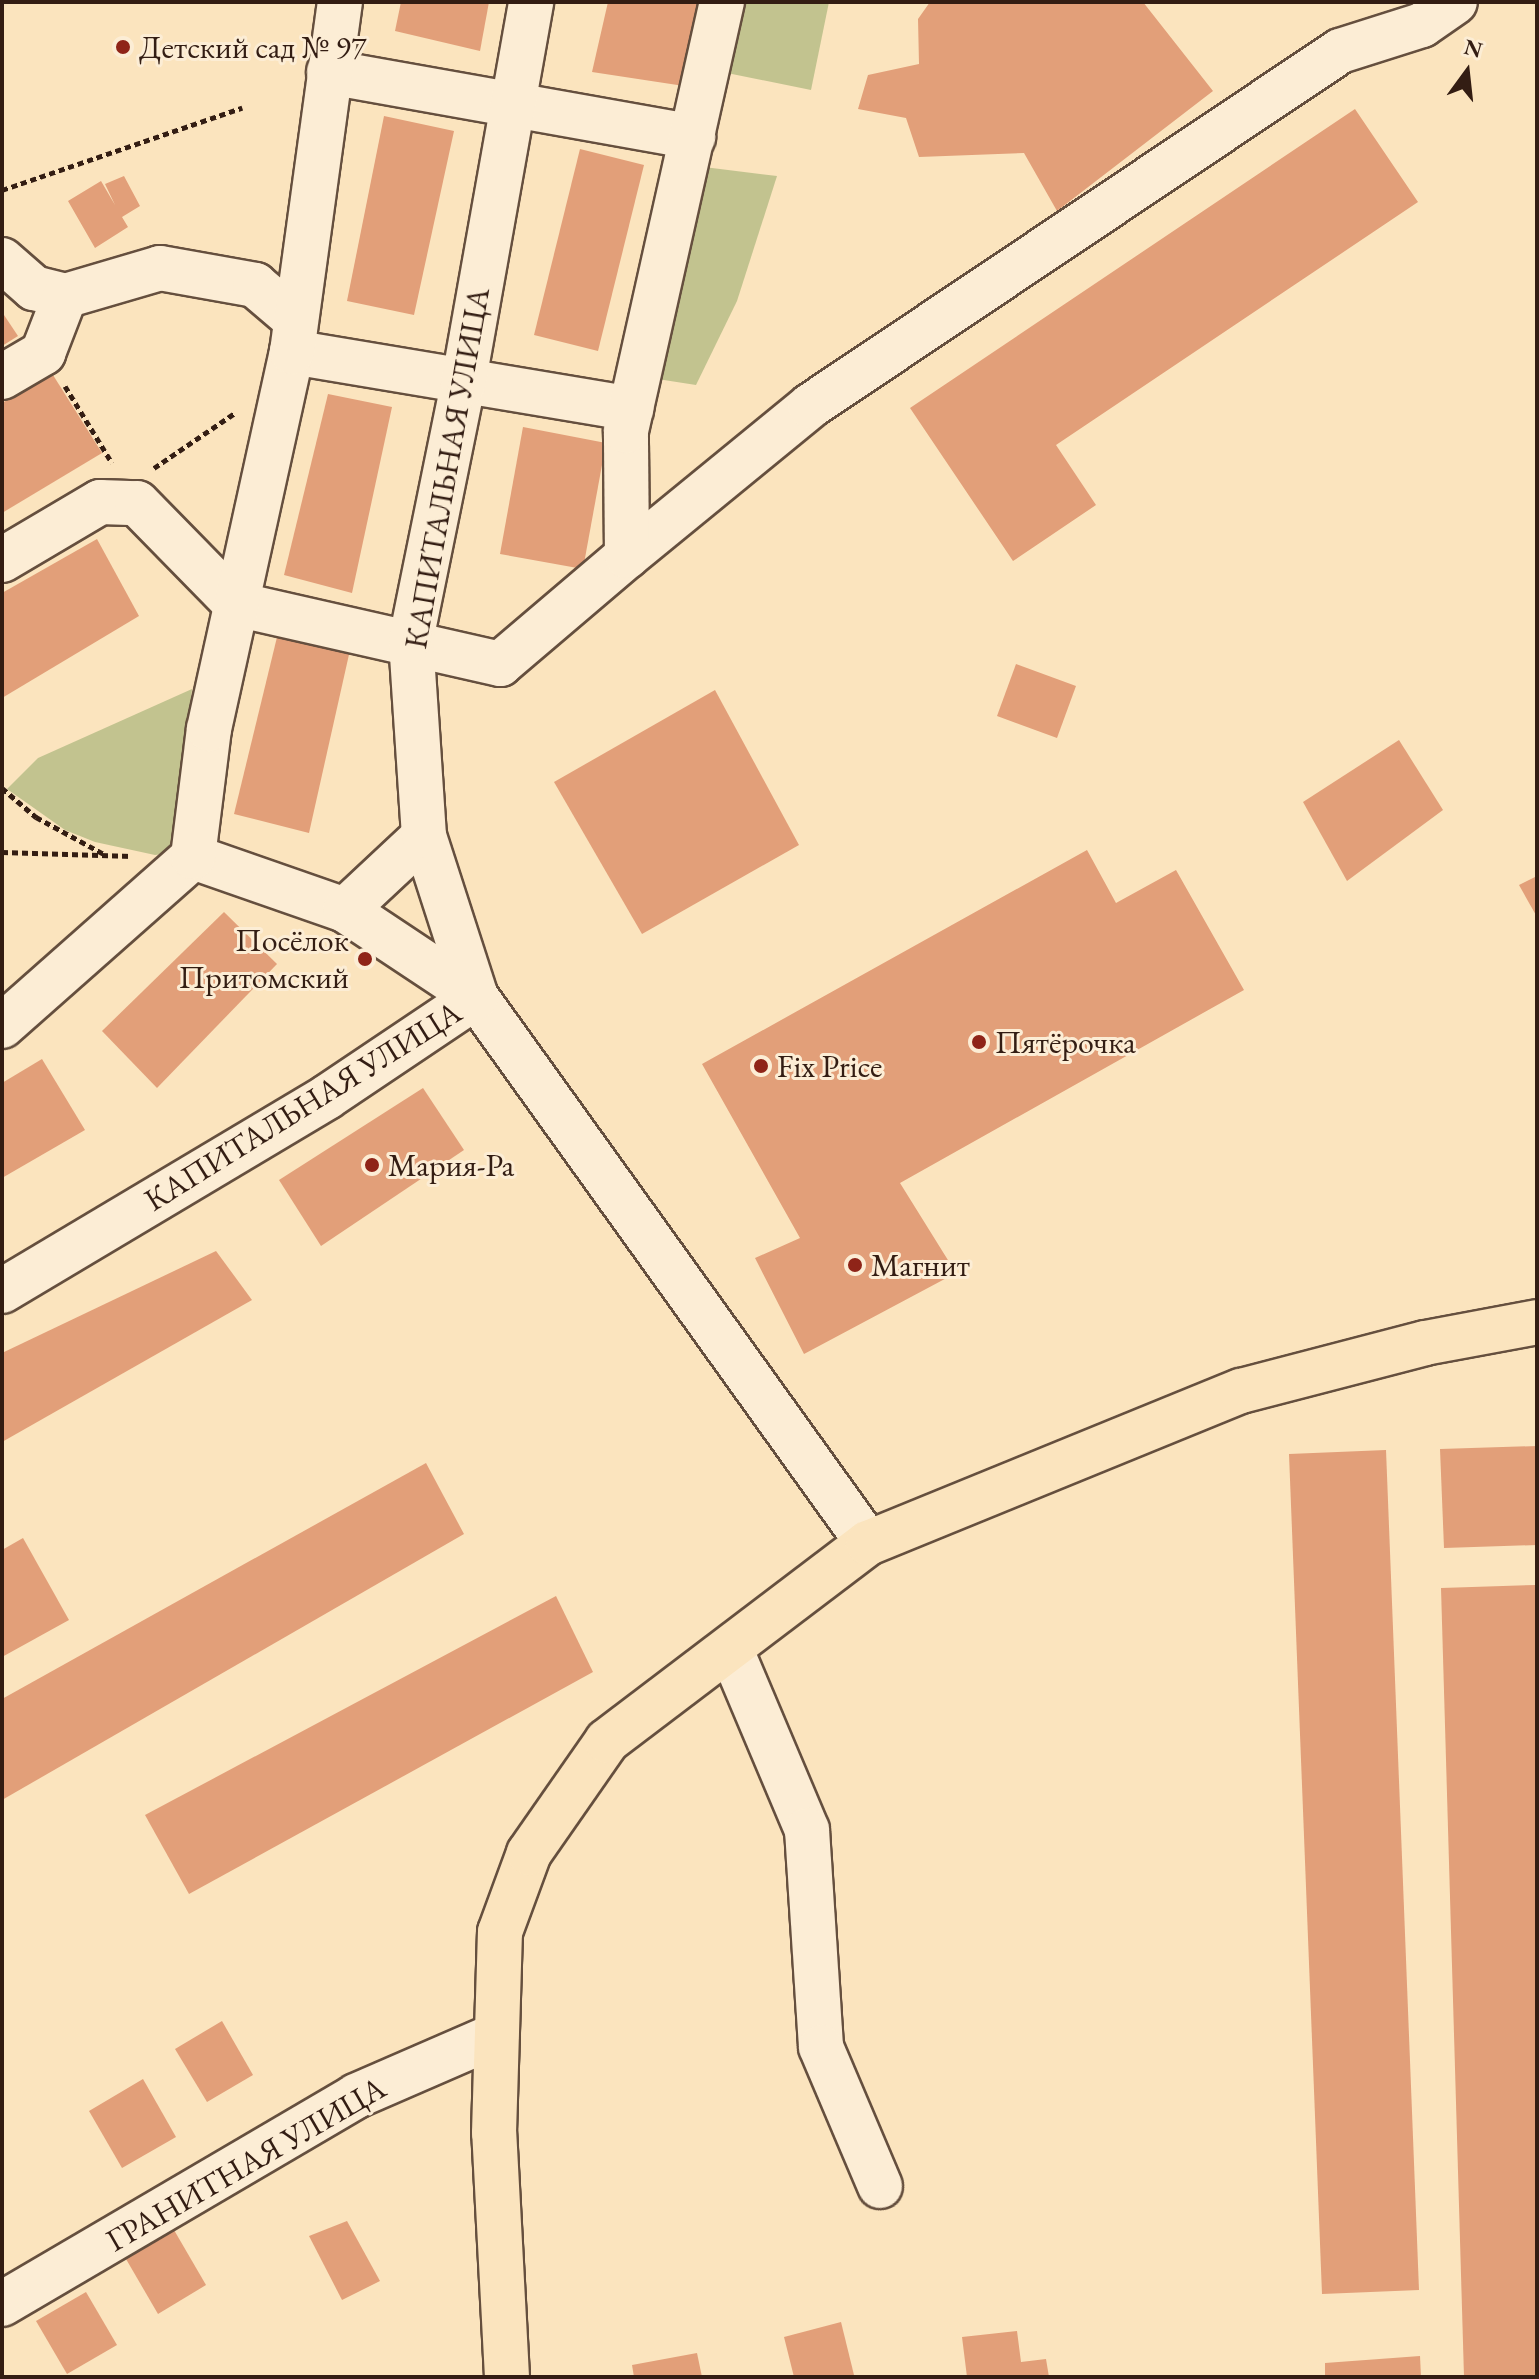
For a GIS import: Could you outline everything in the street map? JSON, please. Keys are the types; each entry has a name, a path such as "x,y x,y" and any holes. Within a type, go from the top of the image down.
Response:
{"main road":[{"path":"507,2377 494,2133 500,1932 529,1853 607,1741 731,1650 868,1543 1241,1391 1425,1343 1537,1322"}],"street":[{"path":"2,1026 193,857 209,729 291,349 340,2"},
{"name":"КАПИТАЛЬНАЯ УЛИЦА","path":"476,997 424,836 411,640 463,385 531,2"},
{"path":"627,556 626,431 722,2"},
{"path":"2,560 100,502 130,491 236,604 411,640 500,664 810,406 1340,51 1422,25 1455,2"},
{"path":"329,72 510,108 693,137"},
{"path":"2,260 34,288 65,296 160,268 255,285 291,349 463,385 631,409"},
{"path":"2,377 44,351 65,296"},
{"path":"345,910 424,836"},
{"name":"КАПИТАЛЬНАЯ УЛИЦА","path":"193,857 345,910 476,997"},
{"path":"476,997 868,1543"},
{"name":"КАПИТАЛЬНАЯ УЛИЦА","path":"2,1291 338,1090 476,997"},
{"path":"731,1650 807,1830 821,2047 880,2186"},
{"name":"ГРАНИТНАЯ УЛИЦА","path":"2,2304 356,2096 496,2035"}],"path":[{"path":"2,190 242,108"},
{"path":"44,351 130,491 291,349"},
{"path":"2,788 36,817 104,855"},
{"path":"2,852 193,857"}],"green space":[{"path":"745,2 829,2 811,90 727,73"},
{"path":"704,167 777,176 737,301 696,385 651,378"},
{"path":"192,689 179,852 155,855 95,842 65,830 7,789 38,758"}],"building":[{"path":"401,2 489,2 480,51 395,31"},
{"path":"608,2 701,2 684,86 592,72"},
{"path":"930,2 1143,2 1213,91 1057,211 1024,153 919,157 906,118 858,109 868,75 919,64 918,19"},
{"path":"1355,109 1418,202 1056,445 1096,505 1013,561 910,408"},
{"path":"384,116 454,131 414,315 347,301"},
{"path":"580,149 644,165 598,351 534,335"},
{"path":"124,176 140,206 122,217 128,227 95,248 68,201 101,181 115,205 105,184"},
{"path":"2,312 18,336 2,346"},
{"path":"53,375 102,453 2,513 2,403"},
{"path":"328,394 392,407 352,593 284,575"},
{"path":"523,427 606,443 583,569 500,554"},
{"path":"97,539 139,616 2,698 2,593"},
{"path":"278,633 350,650 309,833 234,814"},
{"path":"1016,664 1076,686 1057,738 997,716"},
{"path":"715,690 799,845 642,934 554,782"},
{"path":"1399,740 1443,810 1347,881 1303,802"},
{"name":"Пятёрочка","path":"1087,850 1116,903 1176,870 1244,990 900,1183 956,1273 804,1354 755,1258 800,1238 702,1064"},
{"path":"1537,876 1537,917 1519,885"},
{"path":"224,912 277,964 157,1088 102,1031"},
{"path":"42,1059 85,1130 2,1178 2,1083"},
{"name":"Мария-Ра","path":"423,1088 464,1150 321,1246 279,1180"},
{"path":"216,1251 252,1300 2,1442 2,1353"},
{"path":"1537,1446 1537,1545 1444,1548 1440,1449"},
{"path":"1386,1450 1419,2290 1322,2294 1289,1454"},
{"path":"426,1463 464,1534 2,1800 2,1699"},
{"path":"23,1538 69,1620 2,1657 2,1550"},
{"path":"1535,1585 1537,2377 1464,2377 1441,1588"},
{"path":"556,1596 593,1672 189,1894 145,1815"},
{"path":"222,2021 253,2075 207,2102 175,2049"},
{"path":"143,2079 176,2137 122,2168 89,2111"},
{"path":"347,2221 380,2281 342,2300 309,2236"},
{"path":"174,2230 206,2285 158,2314 126,2259"},
{"path":"86,2292 117,2345 67,2374 36,2321"},
{"path":"841,2322 854,2375 794,2377 784,2337"},
{"path":"1017,2331 1021,2362 1046,2359 1049,2377 967,2377 962,2337"},
{"path":"697,2353 702,2377 634,2377 632,2365"},
{"path":"1420,2356 1421,2377 1325,2377 1325,2363"}],"place":[{"name":"Детский сад № 97","path":"123,47"},
{"name":"Посёлок Притомский","path":"365,959"},
{"name":"Пятёрочка","path":"979,1042"},
{"name":"Fix Price","path":"761,1066"},
{"name":"Мария-Ра","path":"372,1165"},
{"name":"Магнит","path":"855,1265"}]}
